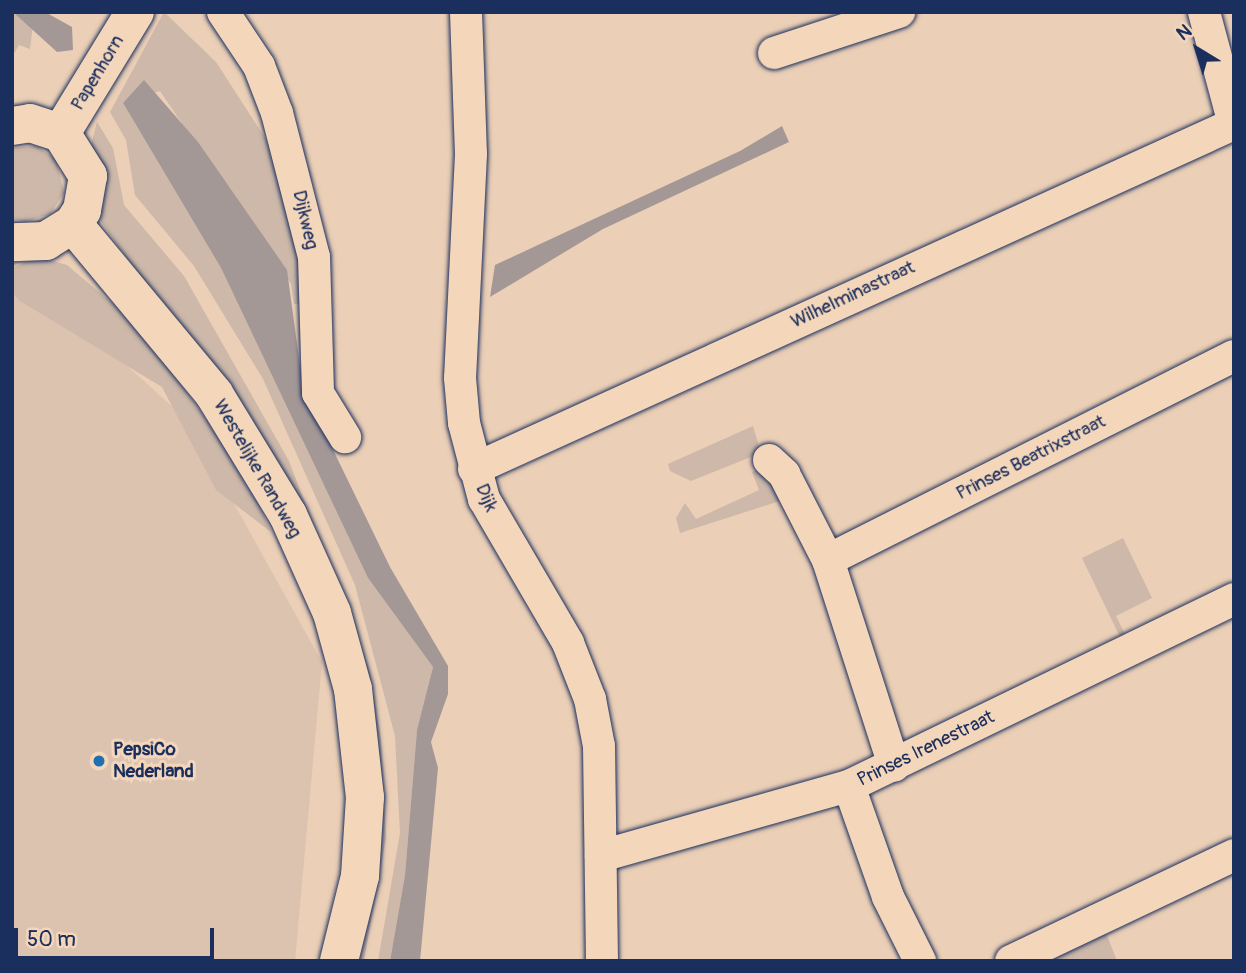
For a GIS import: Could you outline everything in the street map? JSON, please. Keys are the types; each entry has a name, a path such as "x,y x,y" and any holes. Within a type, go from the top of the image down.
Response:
{"street":[{"name":"Papenhorn","path":"61,133 135,12"},
{"name":"Dijkweg","path":"223,12 259,66 277,113 314,257 318,393 345,437"},
{"name":"Dijk","path":"466,12 471,154 460,378 474,469 585,682 599,746 602,961"},
{"path":"774,53 900,12"},
{"path":"1204,12 1234,124"},
{"path":"12,126 30,123 61,133 79,152 88,176 87,194 73,224 46,241 12,242"},
{"name":"Wilhelminastraat","path":"474,469 1234,124"},
{"name":"Westelijke Randweg","path":"73,224 214,394 288,515 332,613 353,689 365,797 360,876 338,961"},
{"name":"Prinses Beatrixstraat","path":"828,560 1234,356"},
{"path":"769,460 784,474 828,560 894,766"},
{"name":"Prinses Irenestraat","path":"601,856 849,786 1234,599"},
{"path":"849,786 888,897 920,961"},
{"path":"1011,961 1234,855"}],"shaded area":[{"path":"13,12 33,24 30,49 19,45 12,57"},
{"path":"13,12 45,12 72,27 73,50 57,52"},
{"path":"164,12 216,62 267,141 294,215 305,304 294,304 291,284 160,91 123,103 221,268 368,578 433,667 417,731 405,875 390,961 378,961 400,833 395,736 355,585 263,379 194,266 135,195 126,140 110,112"},
{"path":"144,80 198,142 287,270 303,388 390,567 448,666 448,694 431,742 438,768 420,961 390,961 405,875 417,730 433,667 368,578 221,268 123,103"},
{"path":"97,122 113,148 124,205 184,276 289,461 369,669 381,739 386,838 364,961 352,961 370,704 137,272 100,220 91,145"},
{"path":"782,126 789,142 603,229 490,297 495,265 740,151"},
{"path":"36,146 56,159 64,193 50,214 25,222 12,219 12,148"},
{"path":"38,257 67,265 139,326 243,470 271,532 216,490 162,387 20,301 12,292 12,268"},
{"path":"12,261 188,421 322,662 295,961 12,961"},
{"path":"753,426 761,453 691,481 670,471 668,464"},
{"path":"757,470 786,499 680,533 676,518 685,503 696,519 759,490 752,472"},
{"path":"1123,538 1152,598 1116,616 1125,634 1120,637 1082,558"},
{"path":"1106,933 1117,961 1047,961"}],"place":[{"name":"PepsiCo Nederland","path":"99,761"}]}
